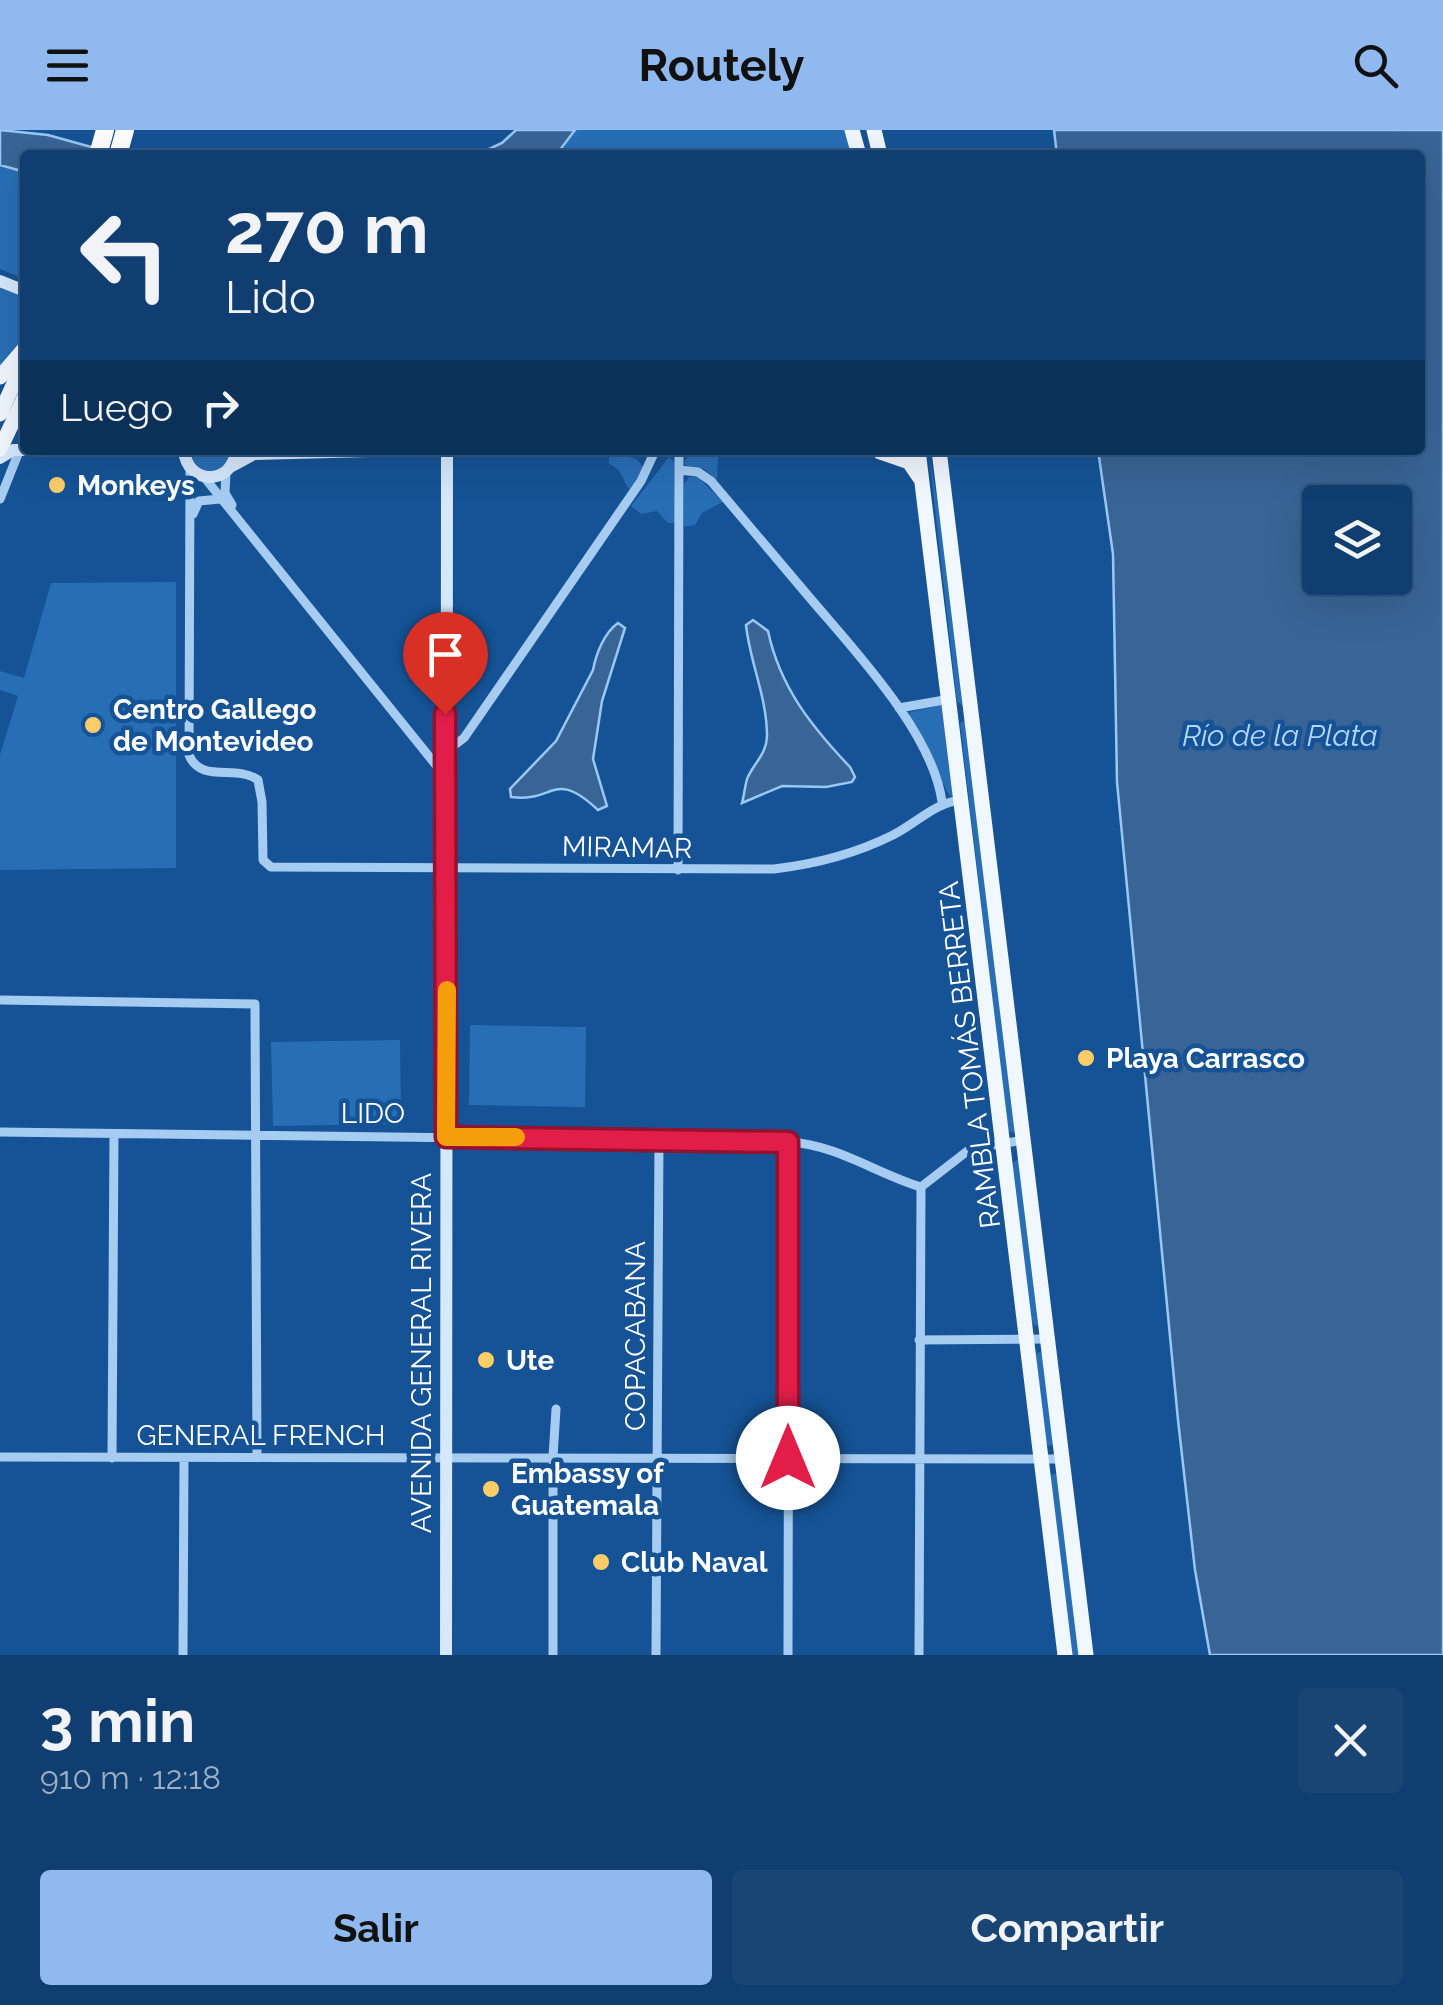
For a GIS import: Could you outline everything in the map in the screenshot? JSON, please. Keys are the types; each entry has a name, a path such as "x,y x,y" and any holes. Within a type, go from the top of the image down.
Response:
{"main road":[{"path":"0,377 20,354"},
{"path":"0,414 20,371"},
{"path":"0,449 20,406"},
{"path":"229,469 234,455"},
{"path":"187,461 204,477 229,469 252,455"},
{"name":"AVENIDA GENERAL RIVERA","path":"446,1655 447,455"},
{"path":"893,455 908,462 923,483"},
{"name":"RAMBLA TOMÁS BERRETA","path":"919,455 1065,1655"},
{"path":"929,455 933,457 942,520 952,546"},
{"name":"RAMBLA TOMÁS BERRETA","path":"941,455 1086,1655"},
{"path":"951,707 973,712"}],"street":[{"path":"0,499 21,455"},
{"path":"445,752 457,745 475,722 641,481 653,455"},
{"path":"678,870 679,455"},
{"path":"187,461 190,526"},
{"path":"229,469 226,492 234,512"},
{"path":"679,470 698,472 711,481 856,652 898,708 934,772 942,802"},
{"path":"204,477 444,775"},
{"path":"190,526 199,502 220,498"},
{"name":"MIRAMAR","path":"190,526 189,755 194,766 203,771 245,773 258,780 263,860 274,868 774,870 835,858 894,834 942,802 963,800"},
{"path":"898,708 951,707"},
{"path":"0,1000 255,1004 257,1458"},
{"name":"LIDO","path":"0,1132 788,1142 838,1152 921,1187"},
{"path":"112,1458 114,1136"},
{"name":"COPACABANA","path":"656,1655 658,1138"},
{"path":"919,1655 921,1187 965,1152 1024,1140"},
{"path":"788,1142 788,1655"},
{"path":"919,1340 1048,1338"},
{"path":"554,1655 556,1409"},
{"name":"GENERAL FRENCH","path":"0,1457 1061,1459"},
{"path":"183,1655 184,1458"}],"shaded area":[{"path":"575,130 845,130 851,150 560,150"},
{"path":"0,165 20,171 20,277 0,269"},
{"path":"0,285 20,295 20,342 0,371"},
{"path":"191,455 229,455 216,472 201,470"},
{"path":"929,456 948,557 963,705 957,702"},
{"path":"609,457 629,457 640,463 643,468 631,490 609,464"},
{"path":"669,457 674,462 675,523 668,523 657,511 641,514 631,506"},
{"path":"687,457 718,457 717,480 704,469 686,466"},
{"path":"697,476 723,502 702,513 695,525 684,527 684,484 689,477"},
{"name":"Centro Gallego de Montevideo","path":"176,582 176,868 0,870 0,755 18,696 0,690 0,671 24,678 51,583"},
{"path":"942,705 954,794 950,797 909,716 910,712"},
{"path":"966,720 1017,1130 1012,1133 1008,1130 960,723"},
{"path":"470,1025 586,1027 585,1107 469,1105"},
{"path":"400,1040 401,1124 273,1126 271,1042"},
{"path":"1018,1159 1036,1326 1031,1322 1013,1163"},
{"path":"1038,1352 1043,1353 1054,1443 1049,1446 1045,1444"},
{"path":"1052,1474 1057,1474 1080,1655 1071,1655"}],"water":[{"path":"0,130 48,135 102,150 20,150 20,171 0,165"},
{"path":"516,130 575,130 560,150 487,150"},
{"name":"Río de la Plata","path":"1054,130 1443,130 1443,1655 1210,1655 1195,1570 1178,1420 1117,782 1113,554 1099,455 1425,455 1425,150 1056,150"},
{"path":"753,620 768,631 789,688 810,721 850,767 855,777 852,782 826,787 782,786 742,803 747,779 762,754 767,736 746,625"},
{"path":"618,623 625,628 602,701 593,759 607,806 598,810 572,791 562,789 526,798 511,797 510,789 556,741 593,670 601,644"}],"slow traffic":[{"path":"447,990 446,1137 516,1137"}],"place":[{"name":"Monkeys","path":"57,485"},
{"name":"Centro Gallego de Montevideo","path":"93,725"},
{"name":"Playa Carrasco","path":"1086,1058"},
{"name":"Ute","path":"486,1360"},
{"name":"Embassy of Guatemala","path":"491,1489"},
{"name":"Club Naval","path":"601,1562"}],"route":[{"path":"445,714 446,1137 788,1142 788,1458"}]}
